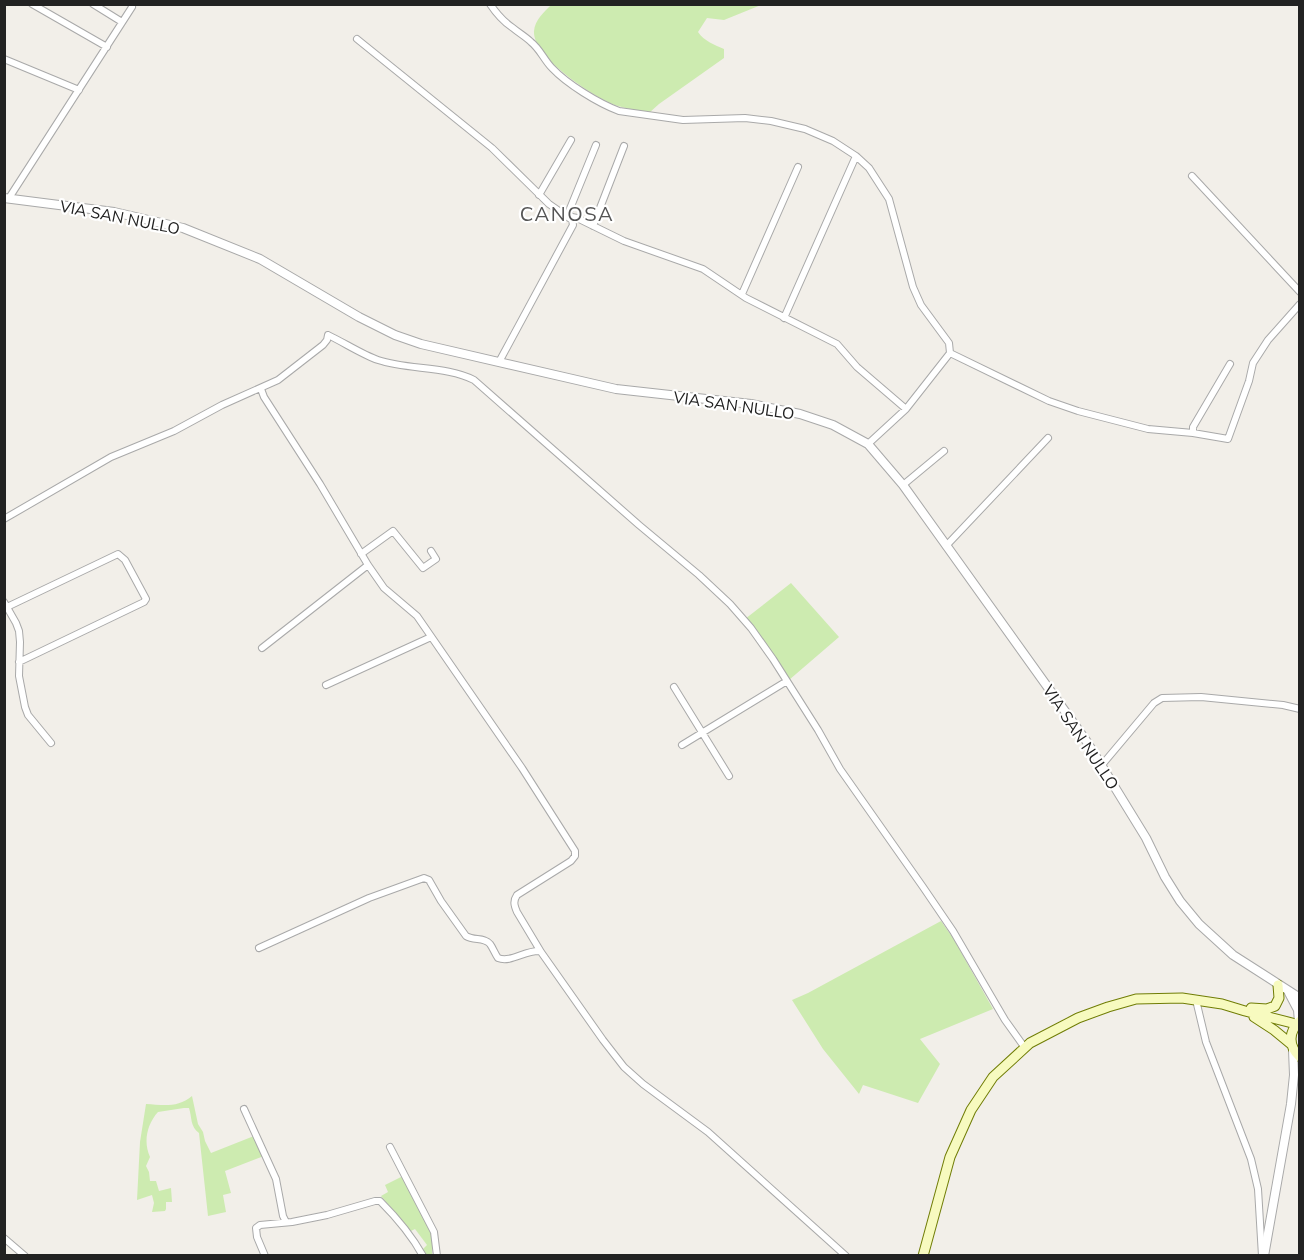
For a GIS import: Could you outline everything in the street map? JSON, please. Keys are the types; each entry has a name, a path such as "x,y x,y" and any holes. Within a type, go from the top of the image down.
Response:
{"main road":[{"path":"923,1256 950,1157 970,1110 993,1077 1030,1043 1078,1018 1108,1006 1136,999 1182,998 1267,1009 1278,1002 1278,985"},
{"path":"1222,1004 1298,1023 1291,1032 1294,1050"},
{"path":"1245,1011 1263,1022 1294,1050"}],"street":[{"path":"32,4 106,47"},
{"path":"93,4 122,22"},
{"path":"490,4 510,26 539,49 550,66 560,75 609,107 619,111 684,120 745,118 771,121 805,129 833,141 856,156 869,168 889,200 913,287 921,305 949,343 950,353 906,409 867,444"},
{"path":"7,198 132,7"},
{"path":"357,39 492,148 539,195 572,220 573,225 499,362"},
{"path":"4,58 79,90"},
{"path":"539,195 572,140"},
{"path":"567,216 596,145"},
{"path":"593,226 624,146"},
{"path":"784,318 856,156"},
{"path":"742,294 798,167"},
{"path":"1192,176 1299,291"},
{"name":"VIA SAN NULLO","path":"7,198 114,212 183,228 260,259 359,317 395,335 421,344 616,389 751,404 800,414 833,425 867,444 903,485 1087,742 1146,838 1165,878 1180,901 1199,924 1233,955 1299,998"},
{"path":"567,216 703,269 746,298 837,344 857,367 906,409"},
{"path":"950,353 1049,401 1078,411 1148,429 1228,439 1253,363 1268,340 1299,304"},
{"path":"4,519 111,457 174,431 288,374 323,345 328,334 378,360 464,375 474,380 630,518 717,591 751,628 818,730 840,769 953,931 1005,1020 1025,1048"},
{"path":"1193,433 1193,427 1230,364"},
{"path":"261,389 368,565 384,588 417,616 575,850 575,856 571,861 517,894 514,899 517,912 540,951 624,1067 643,1084 708,1132 846,1256"},
{"path":"946,546 1048,438"},
{"path":"903,485 944,451"},
{"path":"361,554 393,531 423,568 436,559 431,550"},
{"path":"19,662 144,602 146,599 125,560 118,554 6,604 19,631 20,642 19,662 19,676 25,707 28,715 51,743"},
{"path":"262,648 368,565"},
{"path":"326,686 431,637"},
{"path":"682,745 787,681"},
{"path":"674,687 729,776"},
{"path":"1101,766 1154,703 1162,698 1201,697 1283,705 1299,709"},
{"path":"259,948 369,898 424,878 429,880 466,936 470,939 489,942 498,958 505,960 528,951 540,951"},
{"path":"1288,991 1298,1010 1298,1023"},
{"path":"1196,1000 1206,1042 1251,1159 1258,1189 1263,1256"},
{"path":"1263,1256 1291,1104 1294,1050"},
{"path":"1291,1104 1299,1085"},
{"path":"244,1109 276,1179 286,1222"},
{"path":"390,1147 434,1232 437,1256"},
{"path":"265,1256 257,1238 256,1228 265,1224 327,1215 375,1201 380,1201 391,1212 423,1256"},
{"path":"4,1238 25,1256"}],"green space":[{"path":"551,5 761,5 724,20 707,18 698,32 706,40 724,49 724,58 649,113 618,106 595,95 567,76 543,53 536,41 534,31 538,20"},
{"path":"791,583 839,637 789,680 745,619"},
{"path":"941,921 993,1009 920,1039 940,1064 918,1103 863,1085 859,1094 823,1049 792,1000"},
{"path":"192,1096 198,1124 211,1153 254,1136 264,1156 225,1171 231,1193 223,1195 226,1212 208,1216 199,1133 193,1125 189,1108 158,1112 147,1133 150,1157 146,1166 150,1181 156,1181 159,1191 171,1188 172,1202 166,1202 165,1211 152,1212 154,1203 152,1195 137,1200 140,1142 146,1104 176,1104"},
{"path":"403,1176 432,1234 432,1255 427,1255 423,1249 427,1245 415,1229 411,1231 381,1196 388,1192 385,1185"}],"district":[{"name":"CANOSA","path":"567,214"}]}
